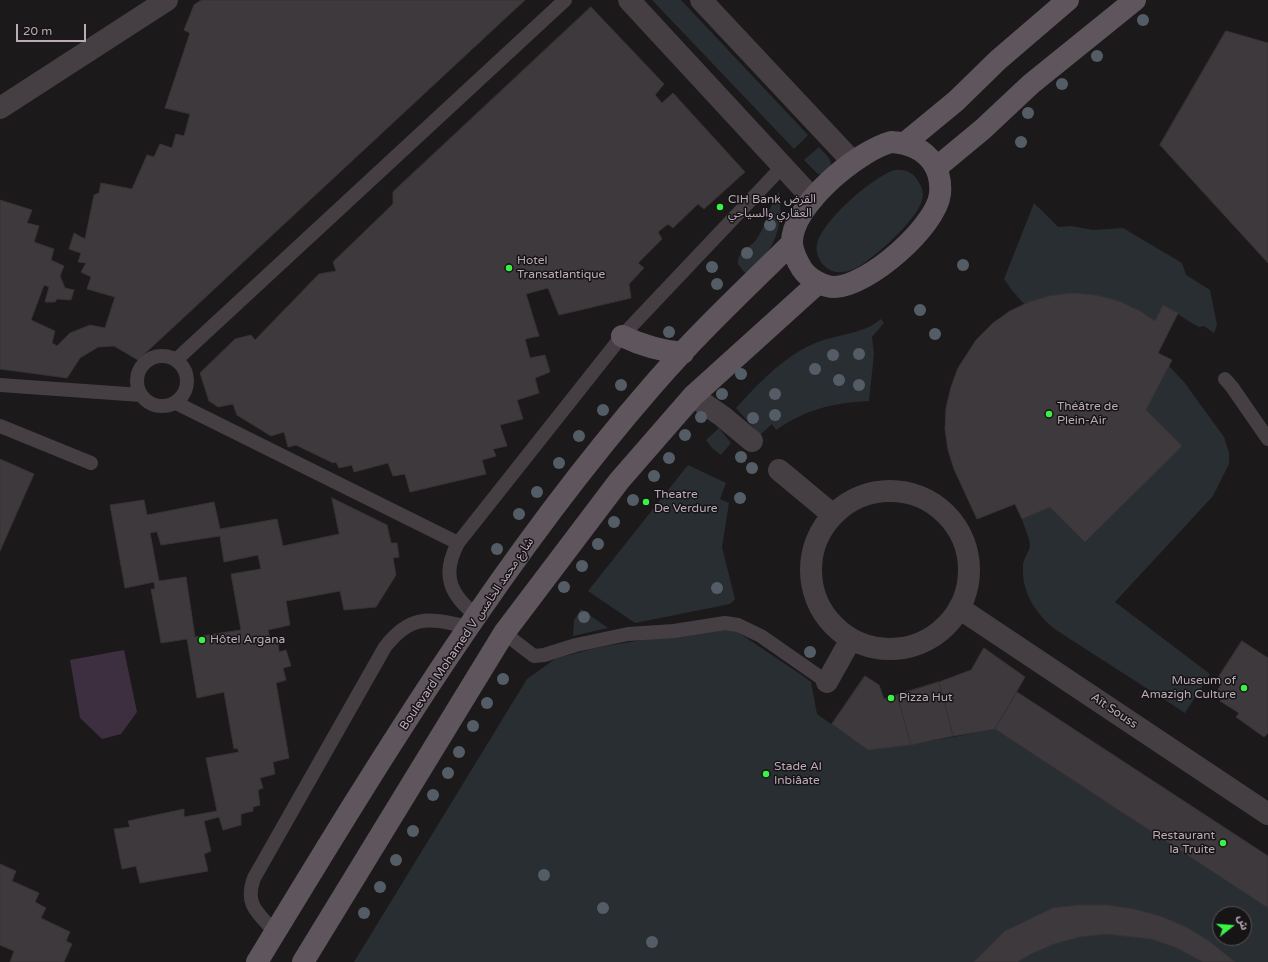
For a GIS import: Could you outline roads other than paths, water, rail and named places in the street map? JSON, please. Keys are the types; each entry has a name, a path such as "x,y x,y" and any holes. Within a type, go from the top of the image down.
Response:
{"main road":[{"path":"905,143 956,101 998,60 1068,0"},
{"path":"936,168 983,129 1037,80 1135,0"},
{"path":"891,142 905,143 918,148 929,157 936,168 940,181 940,195 936,208 907,244 870,274 850,285 834,287 818,283 802,268 796,259 792,243 795,227 813,200 834,177 852,162 879,145 891,142"},
{"name":"Boulevard Mohamed V شارع محمد الخامس","path":"256,962 363,788 509,568 593,458 654,384 746,287 792,243"},
{"path":"303,962 504,633 619,481 693,396 818,283"},
{"path":"622,336 642,345 662,351 683,353"}],"street":[{"path":"0,108 166,0"},
{"path":"629,0 813,200"},
{"path":"701,0 852,162"},
{"path":"693,396 722,416 752,441"},
{"path":"779,470 833,515"},
{"path":"894,490 920,496 943,511 959,532 968,557 968,583 959,608 944,628 924,642 900,649 875,648 851,639 830,623 817,600 811,574 814,547 825,523 833,515 844,505 868,493 894,490"},
{"name":"Aït Souss","path":"959,608 1268,814"},
{"path":"827,682 851,639"}],"lane":[{"path":"176,360 565,0"},
{"path":"473,621 455,595 450,582 449,568 452,555 458,543 622,336 782,167"},
{"path":"162,356 176,360 183,368 187,377 187,387 183,396 176,403 167,406 156,406 148,402 140,395 137,386 137,376 141,367 148,360 162,356"},
{"path":"1225,379 1268,440"},
{"path":"0,385 140,395"},
{"path":"176,403 458,543"},
{"path":"0,426 91,463"},
{"path":"275,932 255,911 250,900 250,889 254,878 385,646 395,634 408,625 423,620 473,621"},
{"path":"504,633 534,656 544,655 576,645 628,634 725,624 738,625 761,636 827,682"}],"place":[{"name":"CIH Bank القرض العقاري والسياحي","path":"720,207"},
{"name":"Hotel Transatlantique","path":"509,268"},
{"name":"Théâtre de Plein-Air","path":"1049,414"},
{"name":"Theatre De Verdure","path":"646,502"},
{"name":"Hôtel Argana","path":"202,640"},
{"name":"Museum of Amazigh Culture","path":"1244,688"},
{"name":"Pizza Hut","path":"891,698"},
{"name":"Stade Al Inbiâate","path":"766,774"},
{"name":"Restaurant la Truite","path":"1223,843"}]}
